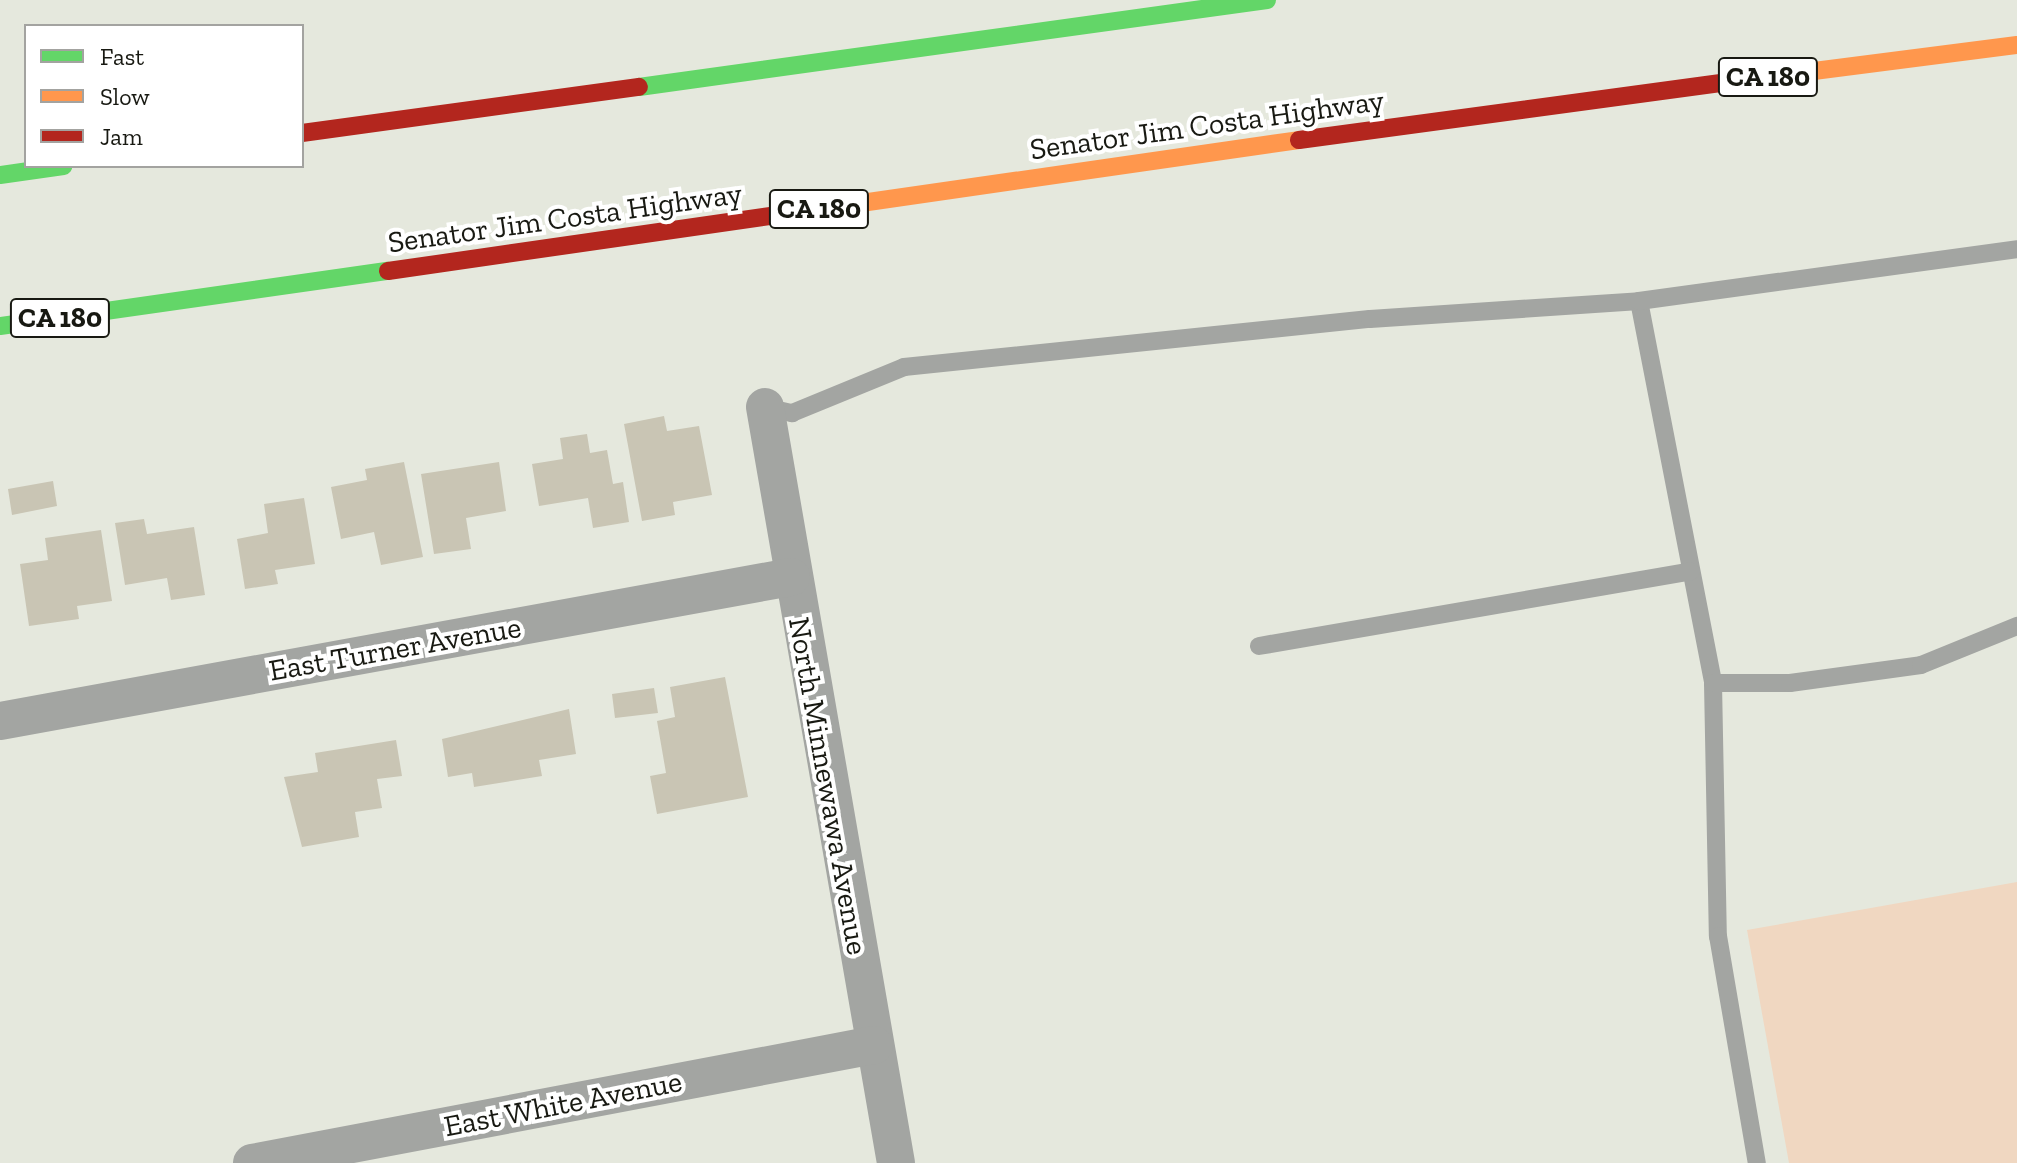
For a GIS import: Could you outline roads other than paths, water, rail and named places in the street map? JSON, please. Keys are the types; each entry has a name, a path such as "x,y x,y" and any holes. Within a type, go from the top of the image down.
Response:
{"highway":[{"path":"304,133 1267,0"},
{"name":"CA 180","path":"1519,109 2017,45"},
{"path":"1519,109 1908,81"},
{"name":"Senator Jim Costa Highway","path":"0,326 1519,109"},
{"path":"0,175 49,168"}],"street":[{"name":"North Minnewawa Avenue","path":"765,407 791,577 896,1163"},
{"name":"East Turner Avenue","path":"0,721 791,577"},
{"name":"East White Avenue","path":"252,1163 874,1045"}],"lane":[{"path":"765,407 792,413 904,367 1385,317 1639,301 2017,249"},
{"path":"1639,301 1713,683 1718,936 1757,1163"},
{"path":"1259,646 1691,571"},
{"path":"1713,683 1790,683 1921,665 2017,626"}]}
